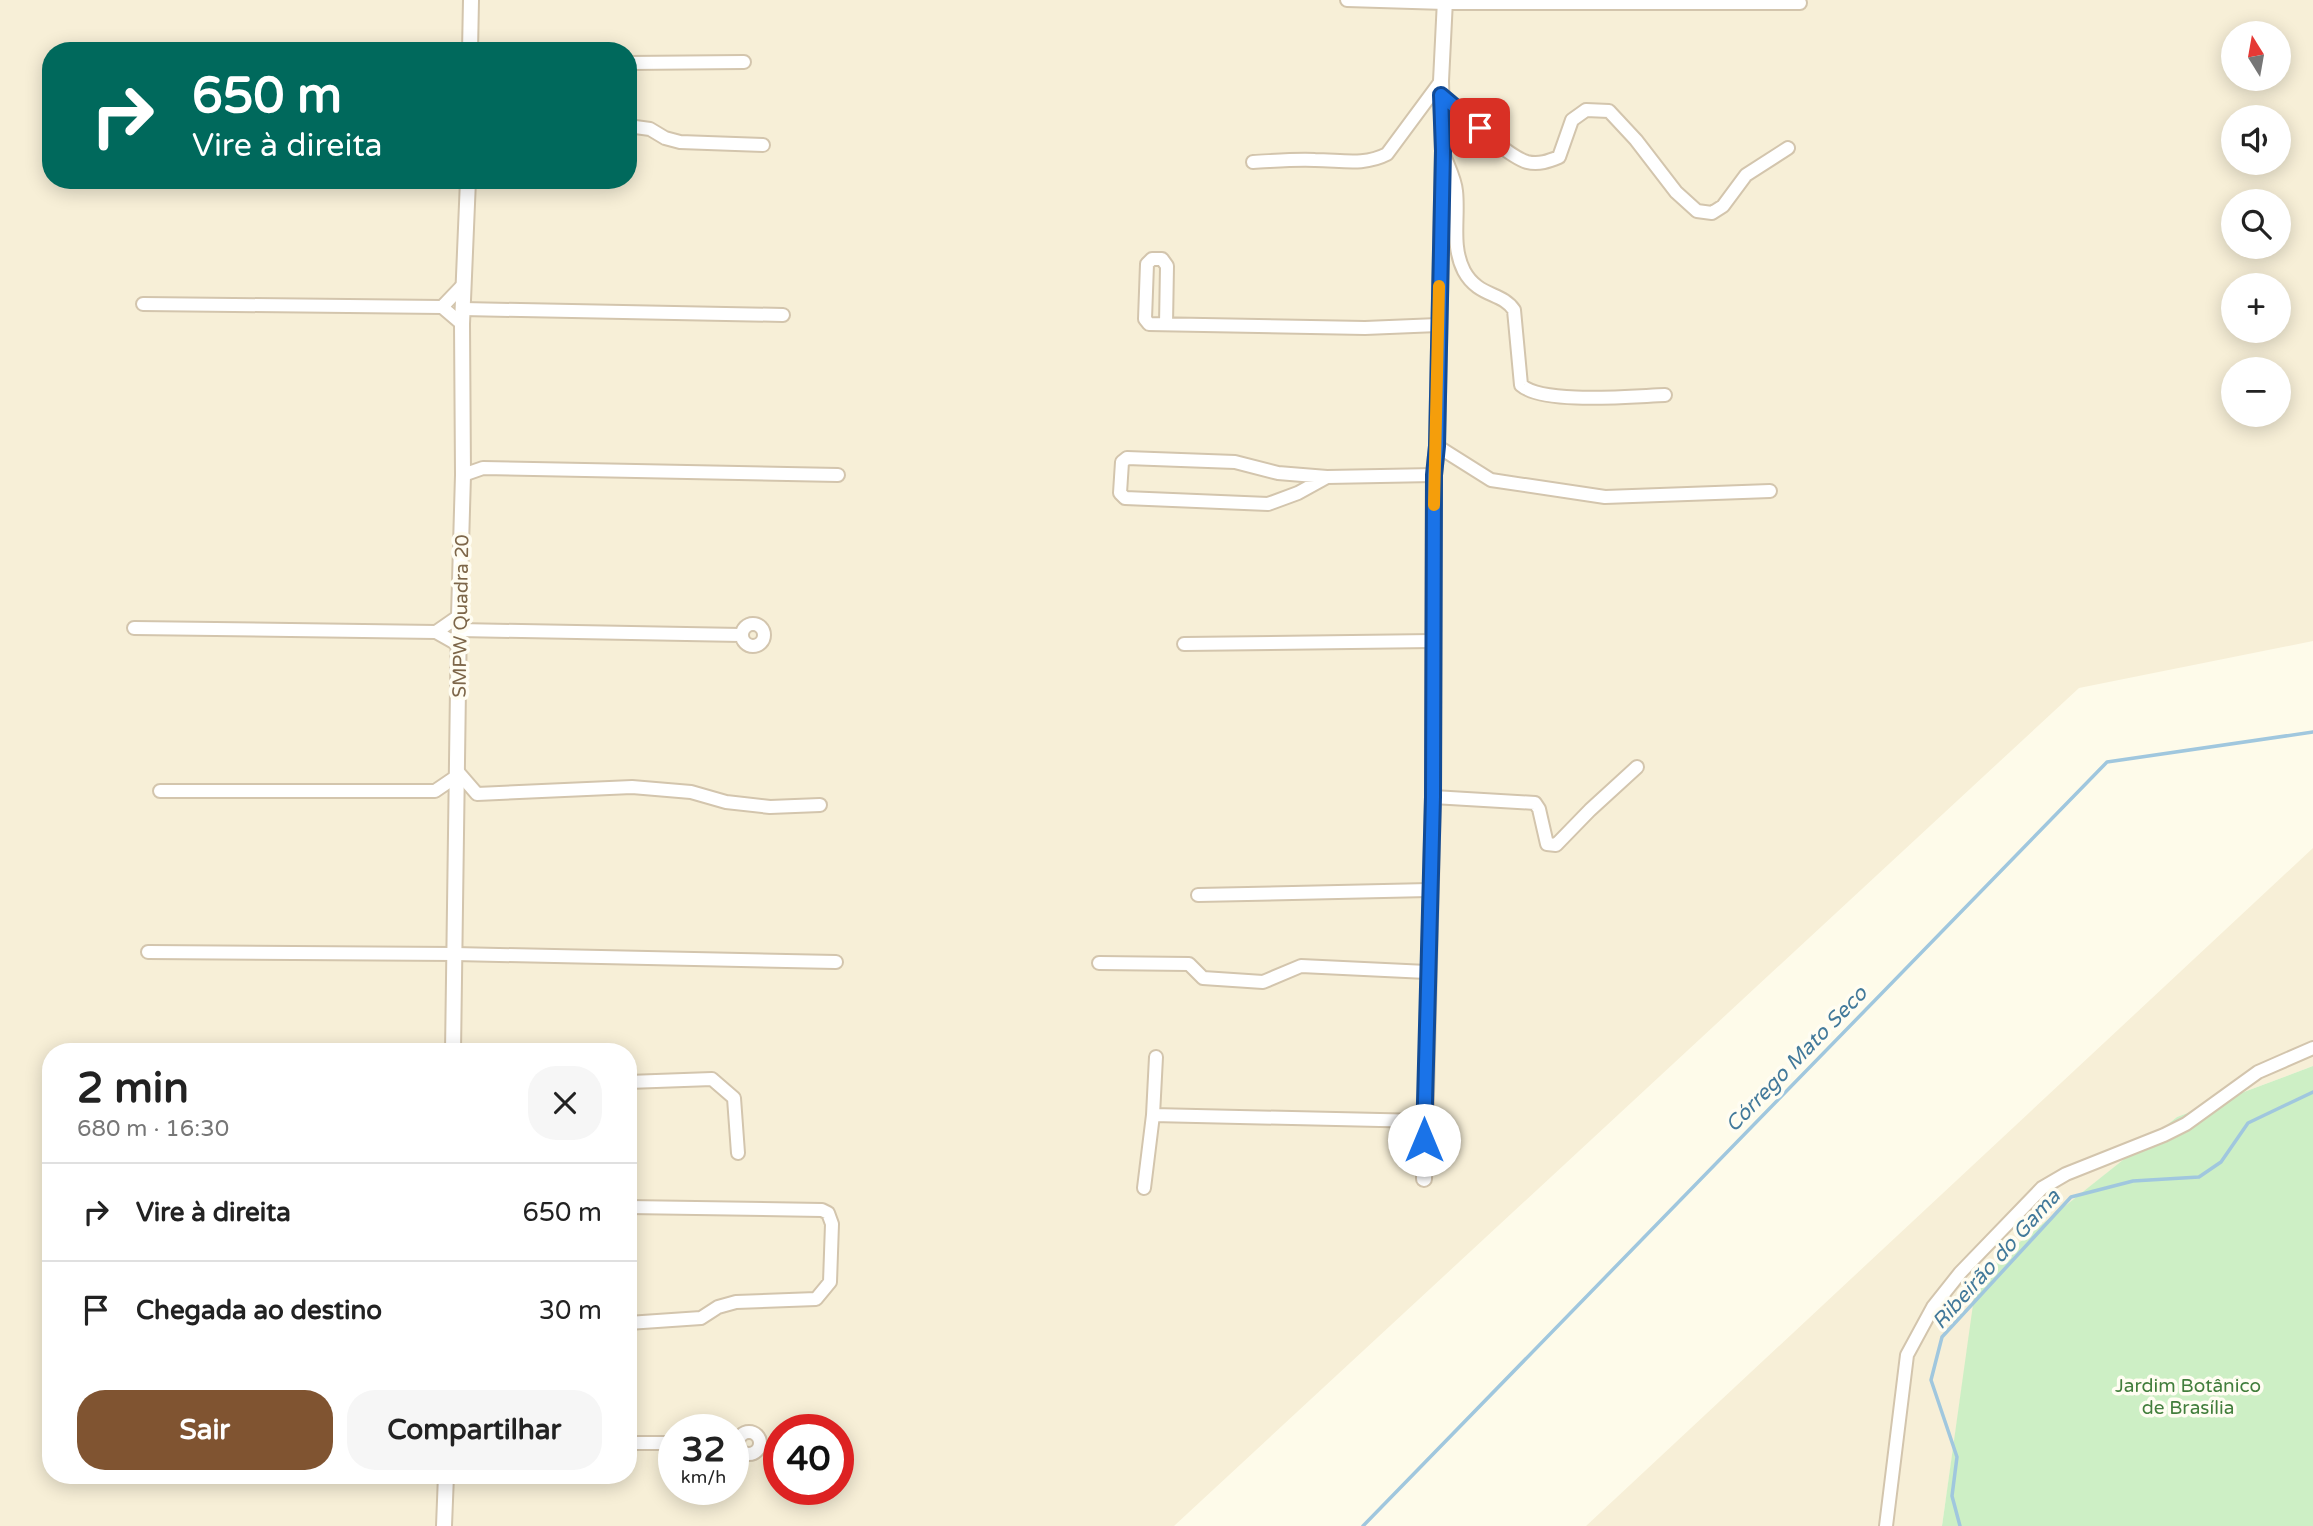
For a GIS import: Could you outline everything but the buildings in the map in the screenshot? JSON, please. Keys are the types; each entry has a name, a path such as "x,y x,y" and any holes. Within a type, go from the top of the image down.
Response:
{"street":[{"path":"1347,0 1800,3"},
{"path":"1423,1179 1433,797 1434,475 1437,446 1443,151 1441,88 1445,1"},
{"path":"468,2 470,42"},
{"path":"637,63 744,62"},
{"path":"1441,88 1499,144 1526,162 1543,163 1559,157 1572,120 1586,110 1609,111 1676,192 1697,211 1712,213 1723,206 1746,175 1788,148"},
{"path":"1253,162 1293,159 1362,162 1375,160 1387,154 1441,88"},
{"path":"637,127 650,129 665,138 680,142 763,145"},
{"path":"1443,151 1456,189 1456,248 1464,270 1476,288 1510,304 1514,310 1521,385 1527,390 1565,398 1665,396"},
{"name":"SMPW Quadra 20","path":"453,1043 463,475 463,317 468,189"},
{"path":"1166,324 1167,267 1162,259 1152,259 1147,264 1145,319 1149,324 1365,328 1438,325"},
{"path":"442,307 464,284"},
{"path":"144,304 442,307 463,317 783,316"},
{"path":"1146,307 1166,306"},
{"path":"1437,446 1491,480 1605,497 1770,491"},
{"path":"463,454 483,468"},
{"path":"1327,477 1268,505 1125,498 1121,493 1122,462 1127,457 1235,462 1278,473 1327,477 1434,475"},
{"path":"463,475 483,468 838,475"},
{"path":"134,628 741,635"},
{"path":"436,632 459,630"},
{"path":"1184,644 1433,641"},
{"path":"1433,797 1535,803 1539,808 1547,844 1556,845 1637,767"},
{"path":"160,791 435,791 458,774 477,794"},
{"path":"435,791 456,808 477,794 632,787 691,792 726,802 770,807 820,805"},
{"path":"1198,895 1429,890"},
{"path":"148,951 836,962"},
{"path":"1099,963 1189,964 1203,978 1262,982 1301,966 1427,972"},
{"path":"1886,1526 1907,1355 1933,1307 1960,1273 2042,1188 2066,1174 2186,1124 2258,1072 2313,1048"},
{"path":"1144,1188 1153,1115 1156,1057"},
{"path":"637,1082 712,1079 734,1098 738,1153"},
{"path":"1153,1115 1424,1121"},
{"path":"637,1207 822,1210 828,1213 832,1224 830,1282 816,1298 736,1302 718,1307 701,1318 637,1322"},
{"path":"637,1443 658,1443"},
{"path":"444,1526 446,1484"}],"shaded area":[{"path":"0,0 2313,0 2313,641 2079,688 1174,1526 0,1526"},
{"path":"2313,848 2313,1066 2177,1117 1978,1276 1942,1526 1586,1526"}],"green space":[{"name":"Jardim Botânico de Brasília","path":"2313,1066 2313,1526 1942,1526 1977,1276 2177,1117"}],"waterway":[{"name":"Córrego Mato Seco","path":"1363,1526 2107,762 2313,732"},
{"name":"Ribeirão do Gama","path":"1960,1526 1952,1496 1957,1457 1931,1380 1942,1337 2071,1197 2133,1181 2199,1177 2221,1162 2248,1123 2313,1092"}],"slow traffic":[{"path":"1434,505 1439,286"}],"route":[{"path":"1424,1140 1433,797 1434,475 1437,446 1443,151 1441,95 1480,128"}]}
